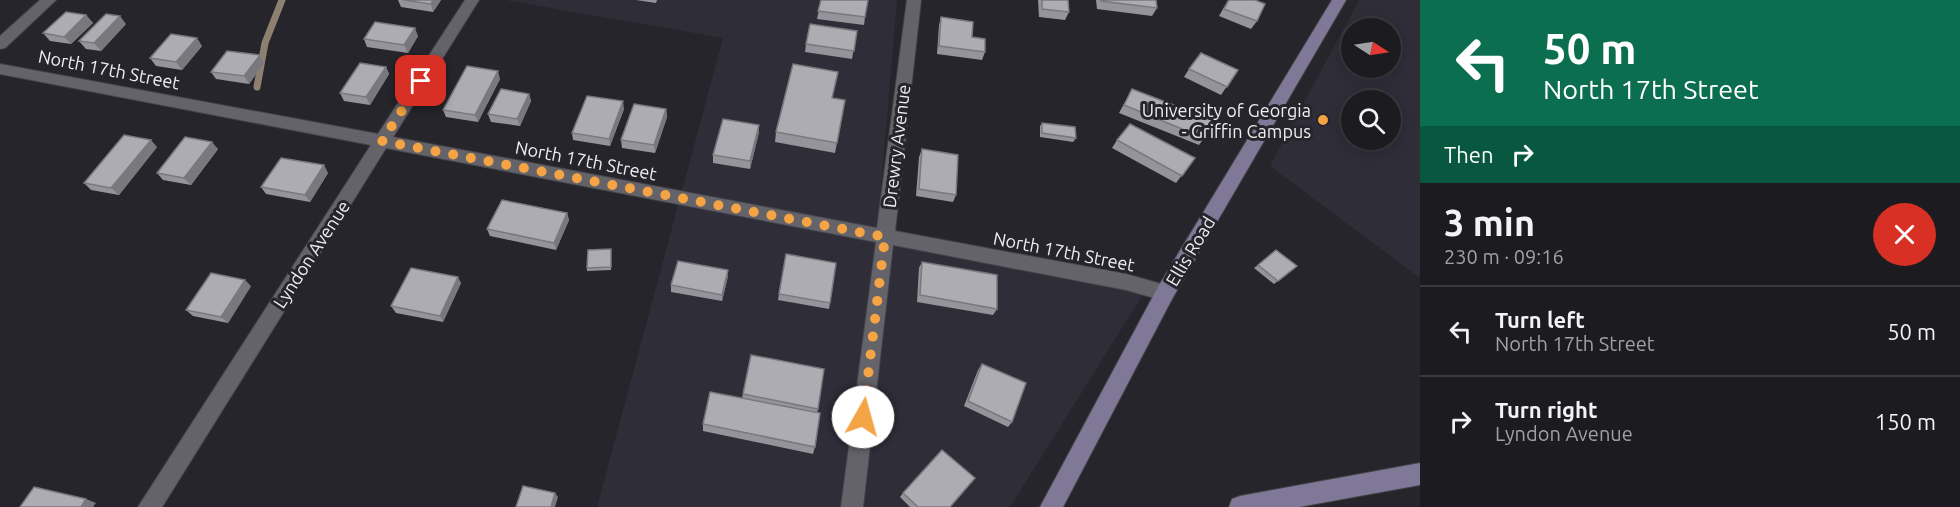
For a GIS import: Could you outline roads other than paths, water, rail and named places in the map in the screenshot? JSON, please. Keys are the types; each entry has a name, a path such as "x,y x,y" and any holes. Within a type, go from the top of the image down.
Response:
{"street":[{"path":"0,44 49,0"},
{"name":"Lyndon Avenue","path":"149,507 472,0"},
{"name":"Drewry Avenue","path":"852,507 914,0"},
{"name":"Ellis Road","path":"1050,507 1165,293 1339,0"},
{"name":"North 17th Street","path":"0,69 1126,282 1165,293"},
{"path":"1240,507 1420,474"}],"waterway":[{"path":"257,87 265,43 282,0"}],"place":[{"name":"University of Georgia - Griffin Campus","path":"1323,120"}]}
